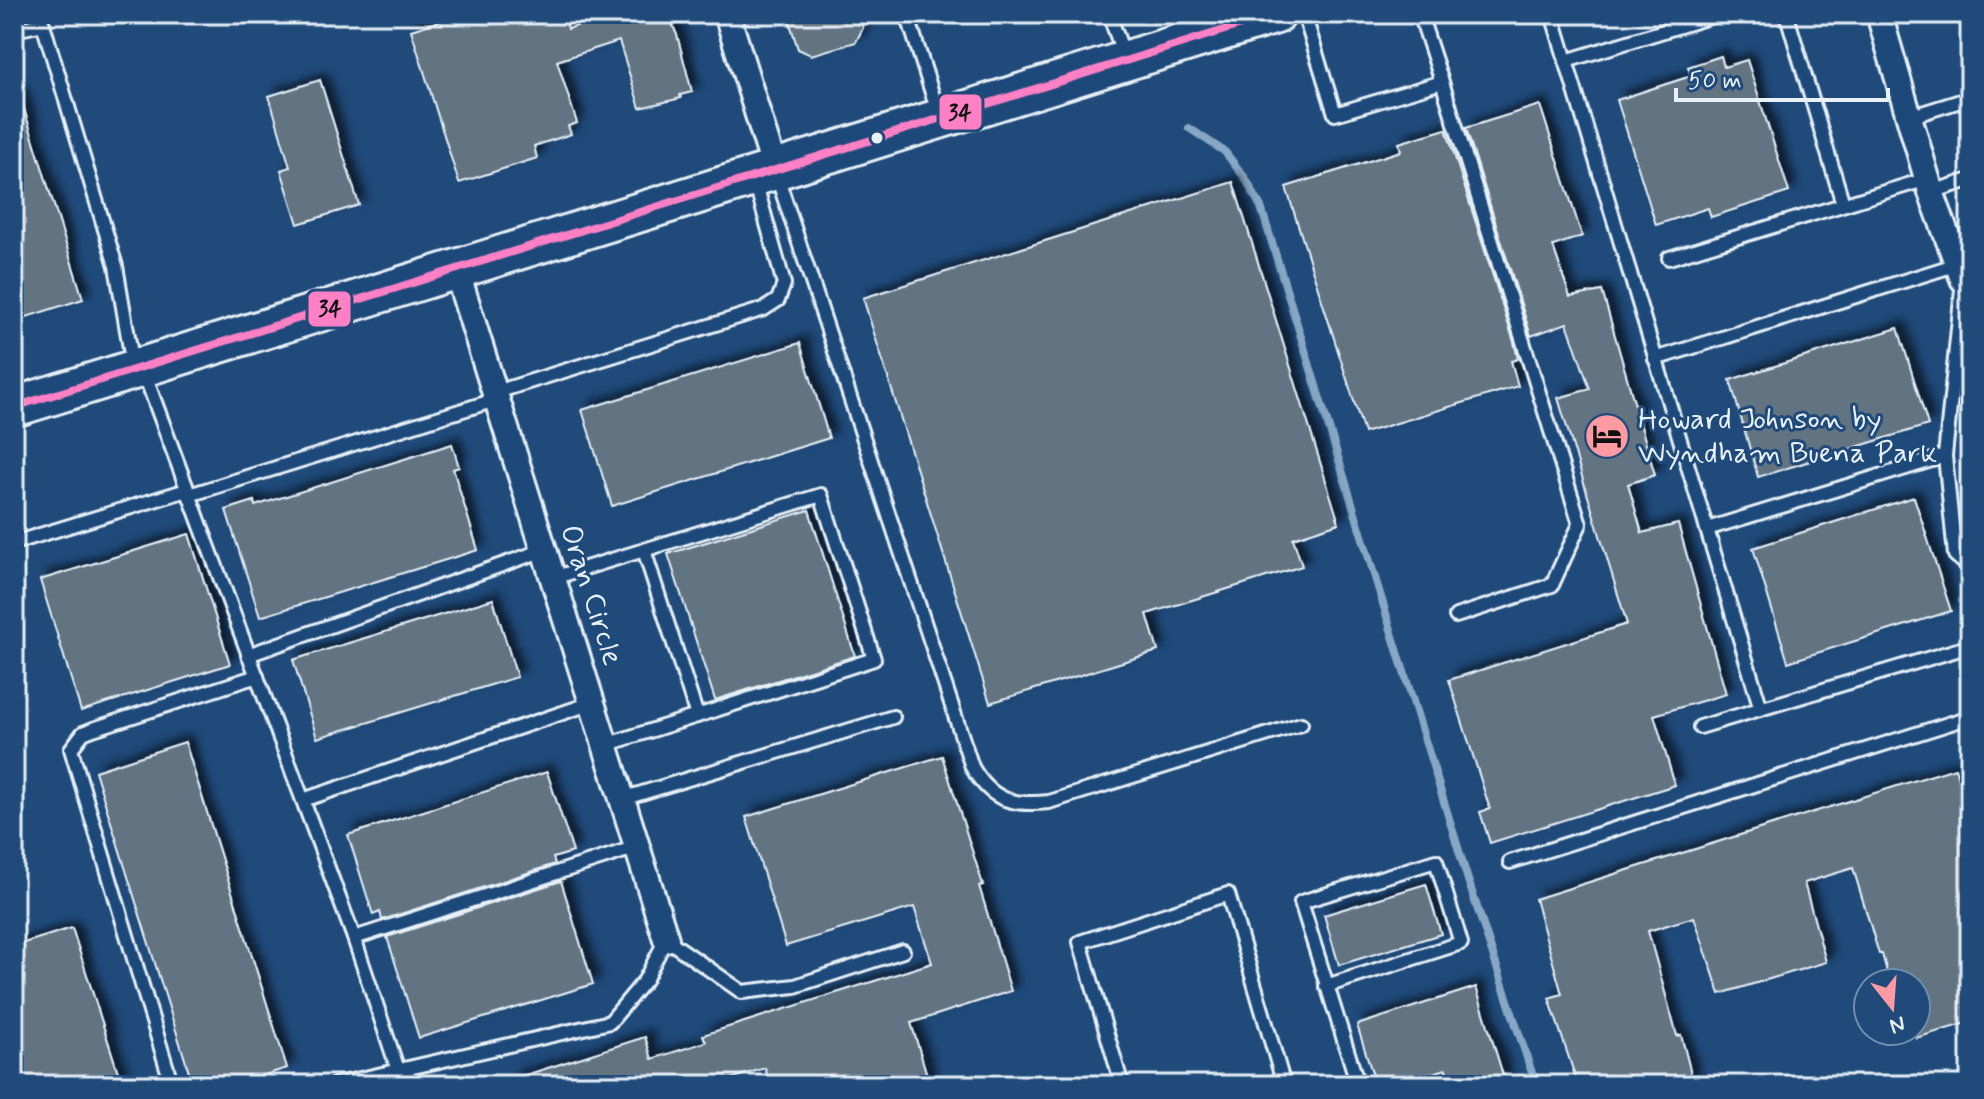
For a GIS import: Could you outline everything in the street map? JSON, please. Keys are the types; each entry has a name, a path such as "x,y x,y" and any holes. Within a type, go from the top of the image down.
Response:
{"main road":[{"path":"14,407 1126,61 1222,22 1276,14"}],"street":[{"path":"727,14 764,173"},
{"path":"1879,14 1929,186 1960,271"},
{"name":"Oran Circle","path":"456,269 666,939"}],"lane":[{"path":"907,14 940,118"},
{"path":"1109,14 1126,61"},
{"path":"1304,14 1335,114 1442,82"},
{"path":"1420,14 1580,524 1552,585 1456,616"},
{"path":"1552,14 1761,709"},
{"path":"1566,61 1719,14"},
{"path":"1783,14 1788,19 1843,204"},
{"path":"14,30 43,24 116,266 138,368 188,492 303,800 398,1070"},
{"path":"1909,117 1970,98"},
{"path":"14,540 17,542 188,492 764,309 778,300 784,284 764,173"},
{"path":"764,173 967,753 982,786 1003,799 1025,804 1049,802 1301,724"},
{"path":"1669,258 1843,204 1970,180"},
{"path":"1655,359 1960,271 1945,456 1955,555 1970,568"},
{"path":"1707,529 1945,456"},
{"path":"553,578 821,495 874,659 605,745"},
{"path":"248,655 544,550"},
{"path":"644,550 697,716"},
{"path":"1700,727 1970,646"},
{"path":"172,1085 71,749 83,733 93,729 257,676"},
{"path":"303,800 592,703"},
{"path":"622,799 893,717"},
{"path":"1510,862 1970,717"},
{"path":"354,938 637,847"},
{"path":"1326,986 1461,943 1436,861 1301,902 1326,986 1358,1085"},
{"path":"1122,1085 1080,942 1228,894 1284,1085"},
{"path":"334,1085 610,1022 645,980 666,939 742,992 795,986 903,951"}],"building":[{"path":"463,14 564,14 568,29 611,14 668,14 677,35 692,92 680,95 681,98 640,108 619,41 557,61 577,123 568,126 571,134 534,146 537,158 459,183 411,30"},
{"path":"787,14 858,14 863,28 856,42 811,55 798,49"},
{"path":"1721,56 1724,67 1747,60 1789,192 1711,217 1708,208 1656,225 1617,100 1691,76 1688,67"},
{"path":"320,80 359,205 298,224 281,170 290,167 269,96"},
{"path":"19,93 83,299 14,321 14,94"},
{"path":"1540,105 1582,236 1553,246 1570,297 1602,291 1655,475 1628,484 1642,533 1678,524 1726,694 1654,715 1675,785 1490,843 1480,812 1490,809 1449,680 1627,624 1558,398 1590,389 1567,323 1531,336 1466,128"},
{"path":"1446,129 1514,342 1518,359 1511,361 1518,386 1364,433 1286,187 1401,151 1399,143"},
{"path":"1233,182 1339,523 1293,538 1302,566 1147,614 1158,651 990,703 863,298"},
{"path":"1898,328 1928,425 1758,477 1730,380"},
{"path":"800,343 829,438 612,506 582,410"},
{"path":"452,444 459,467 453,469 478,550 260,617 226,510 254,501 255,506"},
{"path":"1914,497 1951,611 1788,662 1753,548"},
{"path":"809,510 855,656 715,700 668,554"},
{"path":"189,534 230,664 81,711 40,580"},
{"path":"493,599 517,677 317,738 293,660"},
{"path":"185,742 287,1068 233,1085 193,1085 95,771"},
{"path":"942,756 983,885 979,886 1011,991 911,1023 930,1085 770,1085 765,1068 712,1085 510,1085 510,1080 645,1037 652,1059 706,1042 703,1035 932,963 914,907 786,946 746,817"},
{"path":"1955,768 1970,812 1970,1022 1932,1033 1932,967 1886,967 1853,868 1804,883 1826,962 1720,994 1694,917 1648,931 1694,1085 1578,1085 1549,998 1562,994 1535,899"},
{"path":"547,772 573,852 553,858 555,864 382,920 380,912 373,915 348,835"},
{"path":"561,881 593,984 419,1038 387,937"},
{"path":"1426,884 1441,934 1339,965 1324,915"},
{"path":"72,928 122,1085 14,1085 14,946"},
{"path":"1476,987 1506,1085 1451,1085 1446,1069 1394,1085 1376,1085 1357,1025"}],"waterway":[{"path":"1189,128 1225,152 1245,178 1261,207 1468,880 1536,1085"}],"transit line":[{"name":"34","path":"14,407 1276,14"}],"place":[{"name":"Howard Johnson by Wyndham Buena Park","path":"1607,436"}]}
